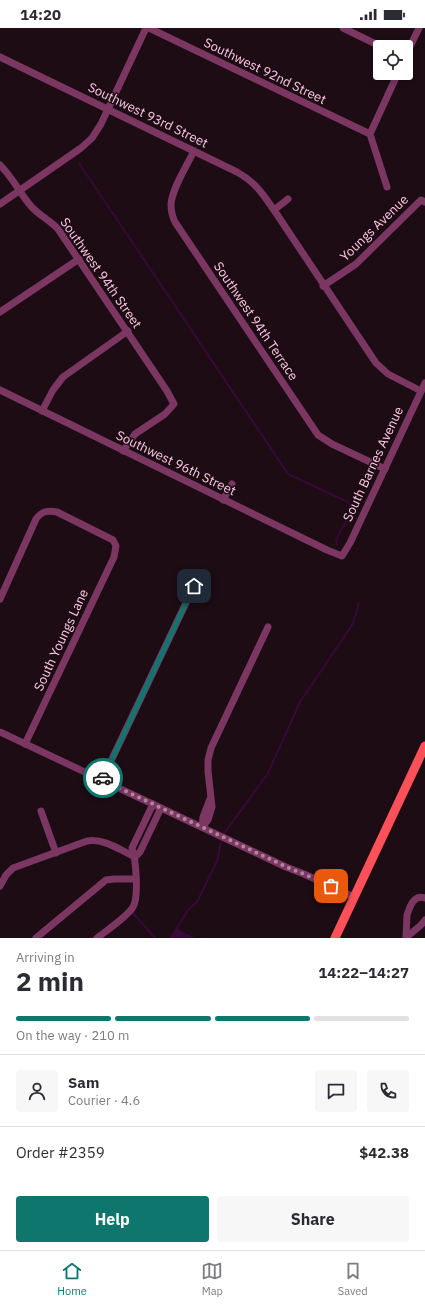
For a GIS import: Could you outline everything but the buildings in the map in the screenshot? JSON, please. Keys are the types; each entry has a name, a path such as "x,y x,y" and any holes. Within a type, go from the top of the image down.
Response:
{"main road":[{"path":"335,938 425,746"}],"street":[{"path":"0,204 73,155 88,143 96,133 146,28"},
{"name":"Southwest 92nd Street","path":"149,28 370,134"},
{"path":"344,28 373,42"},
{"path":"413,40 419,28"},
{"name":"Southwest 93rd Street","path":"0,57 237,172 251,181 260,190 274,210 323,286 379,367 394,378 421,390"},
{"path":"387,187 370,134 395,80"},
{"name":"Southwest 94th Terrace","path":"194,151 172,199 171,212 175,222 318,435 332,444 385,468"},
{"name":"Southwest 94th Street","path":"0,165 13,180 32,207 54,225 79,259 128,331 174,404 164,414 135,434 123,451"},
{"path":"274,210 288,199"},
{"name":"Youngs Avenue","path":"323,286 356,264 423,201"},
{"path":"0,312 79,259"},
{"path":"42,411 53,390 63,377 128,331"},
{"name":"South Barnes Avenue","path":"342,556 350,543 425,383"},
{"name":"Southwest 96th Street","path":"0,390 326,550 342,556"},
{"path":"223,500 232,484"},
{"name":"South Youngs Lane","path":"0,599 36,519 44,512 57,512 88,529 110,538 116,546 114,557 25,744"},
{"path":"102,780 194,586"},
{"path":"202,827 208,820 212,807 208,765 211,748 268,627"},
{"path":"0,732 233,842 354,897"},
{"path":"97,938 129,912 134,906 136,879 135,857 132,848 153,804"},
{"path":"135,857 140,852 161,808"},
{"path":"41,811 56,853"},
{"path":"0,886 6,875 11,870 87,841 104,843 135,857"},
{"path":"36,938 106,880 136,879"},
{"path":"406,938 408,911 414,900 419,897 425,898"},
{"path":"406,938 413,930 423,924 425,920"}],"shaded area":[{"path":"176,928 195,938 169,938"}],"waterway":[{"path":"79,163 288,474 348,502 352,509 336,540 337,545"},
{"path":"176,929 188,910 197,902 218,859 220,845 226,831 268,773 300,702 352,625 358,603"},
{"path":"131,911 155,938"}],"way so far":[{"path":"103,778 102,780 289,868 331,886"}],"route":[{"path":"103,778 194,586"}]}
